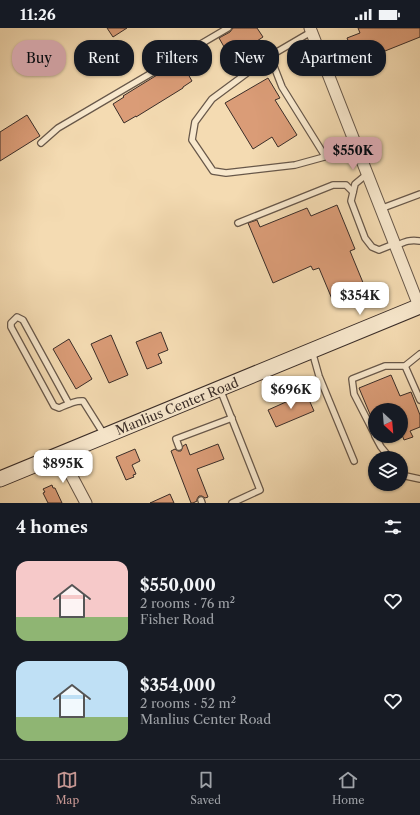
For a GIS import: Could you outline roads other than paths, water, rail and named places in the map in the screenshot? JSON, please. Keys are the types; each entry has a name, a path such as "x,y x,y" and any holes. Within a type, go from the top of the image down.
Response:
{"main road":[{"name":"Manlius Center Road","path":"0,478 420,307"}],"street":[{"path":"310,30 420,307"},
{"path":"60,454 86,503"}],"lane":[{"path":"41,143 58,128 228,28"},
{"path":"279,50 310,30"},
{"path":"243,76 212,99 195,122 192,140 213,171 226,173 295,165 357,148"},
{"path":"278,76 282,87 325,156"},
{"path":"367,174 355,184 351,201 365,238 372,247 379,250 407,241 420,241"},
{"path":"238,224 333,185 346,185 353,192"},
{"path":"380,209 420,194"},
{"path":"69,404 23,320 17,317 11,323 11,327 54,406 59,408 69,404 78,400 83,401 105,436"},
{"path":"312,350 319,376 354,461"},
{"path":"368,422 354,394 352,379 385,366 405,366 420,354"},
{"path":"405,366 420,400"},
{"path":"220,388 260,490 232,503"},
{"path":"179,447 176,439 232,418"},
{"path":"408,476 420,479"}]}
